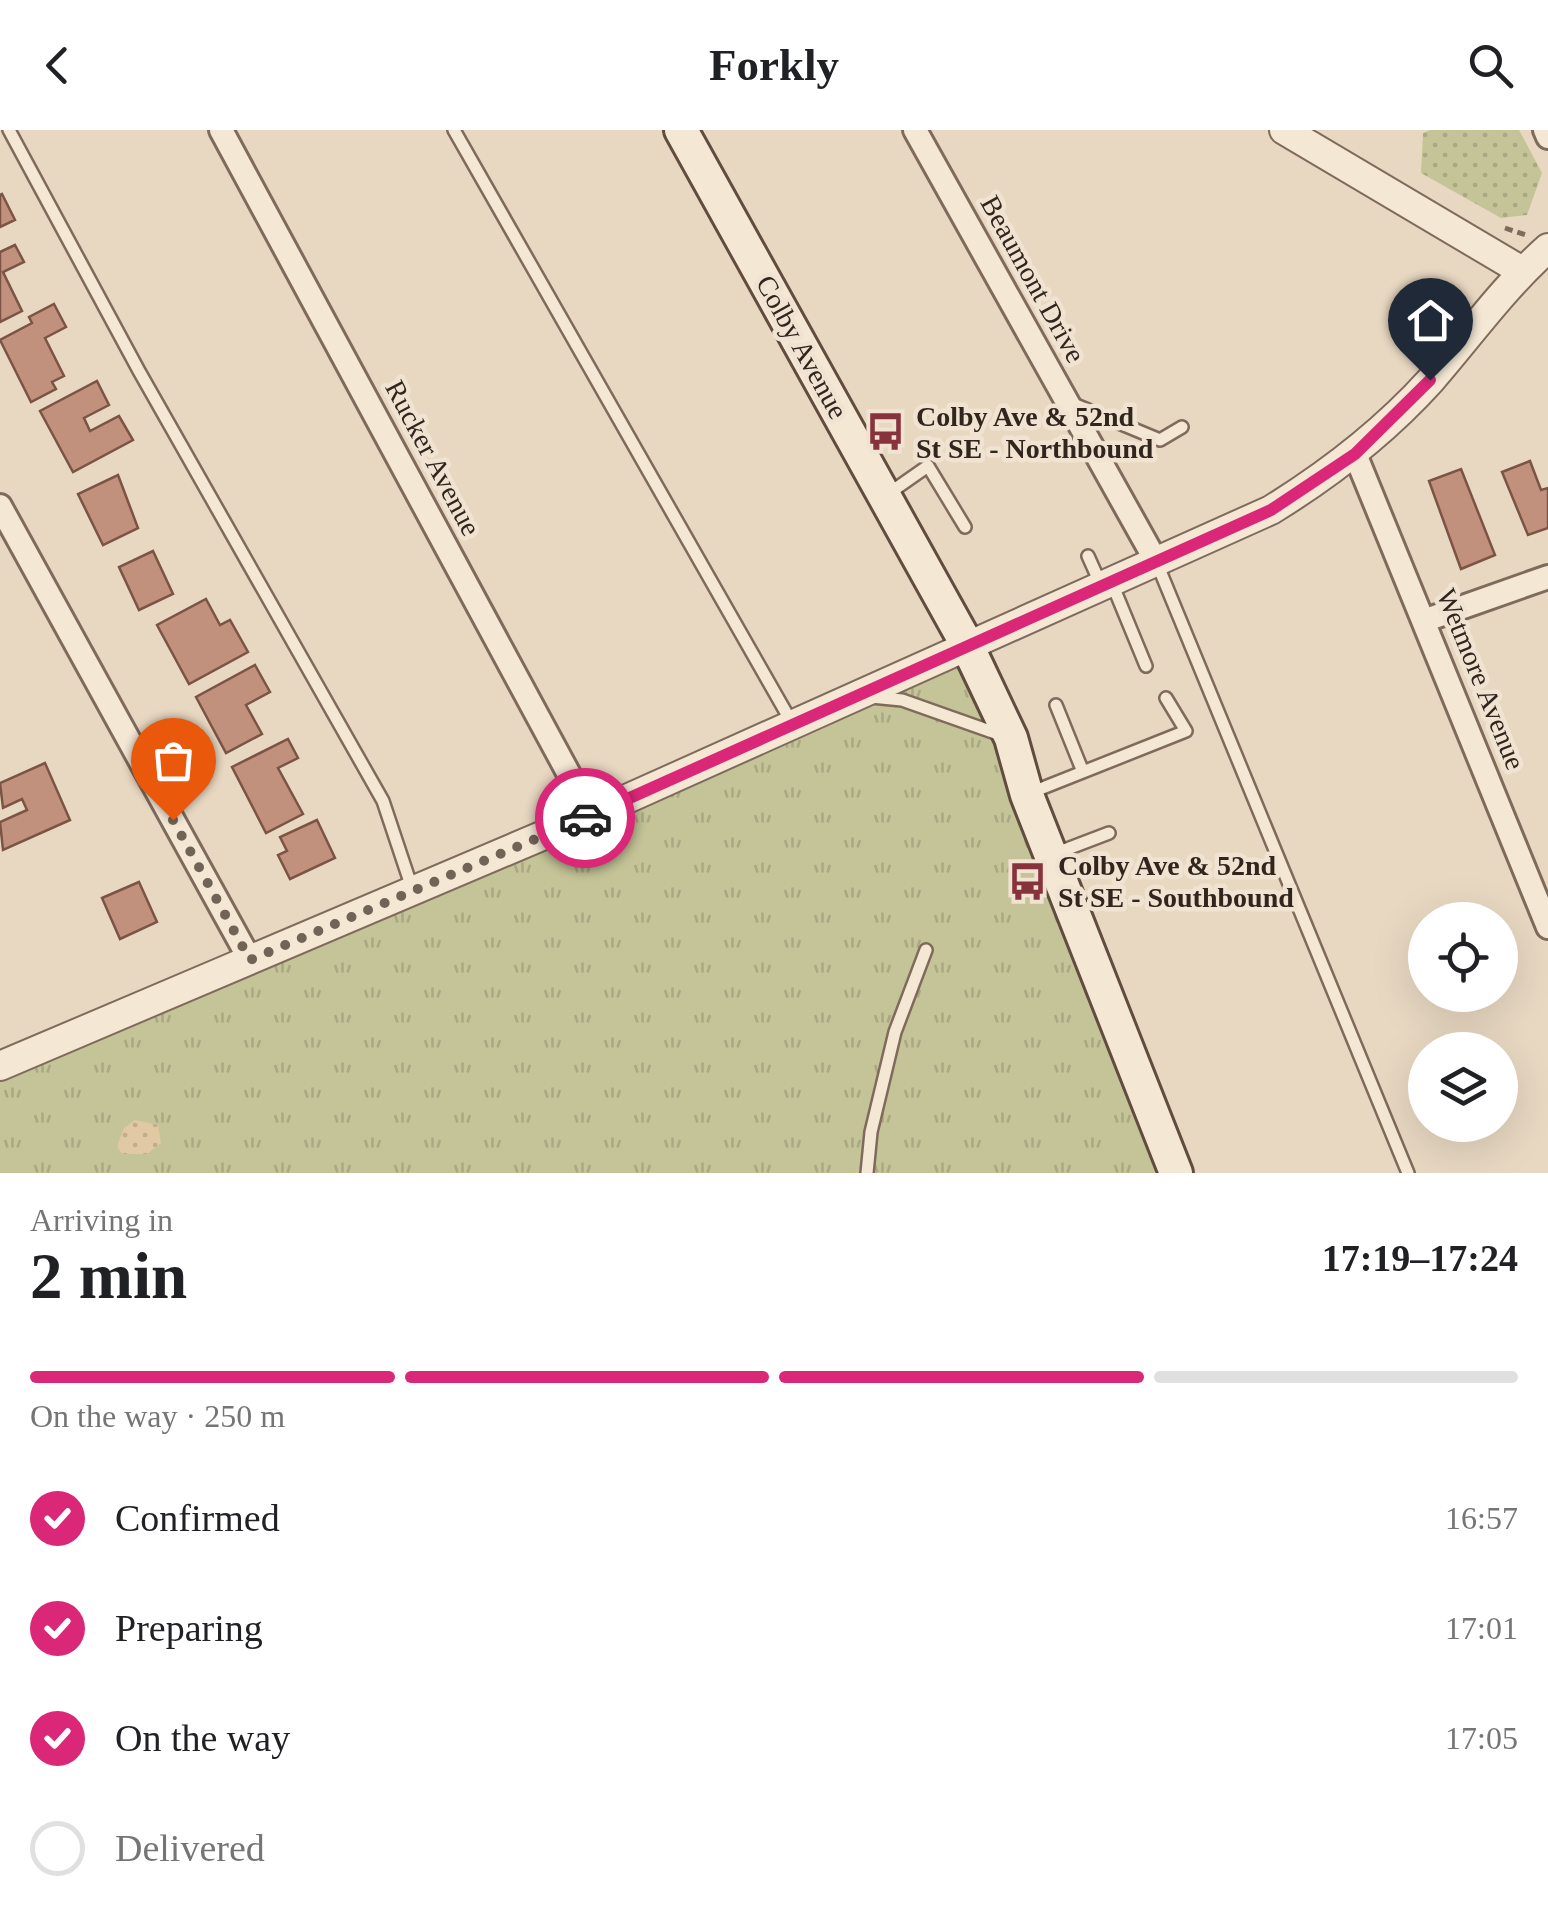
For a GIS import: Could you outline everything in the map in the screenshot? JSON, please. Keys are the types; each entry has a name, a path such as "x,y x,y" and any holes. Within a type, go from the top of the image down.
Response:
{"main road":[{"name":"Colby Avenue","path":"681,130 966,643 1011,738 1026,795 1176,1173"}],"street":[{"name":"Rucker Avenue","path":"222,130 591,815"},
{"name":"Beaumont Drive","path":"916,130 1156,561"},
{"path":"1284,130 1522,271"},
{"path":"1544,130 1548,137"},
{"path":"0,1066 591,815 966,643 1271,510 1355,454 1430,380 1522,271 1548,248"},
{"name":"Wetmore Avenue","path":"1355,454 1548,926"},
{"path":"0,506 250,960"},
{"path":"1426,620 1548,577"}],"lane":[{"path":"9,130 139,371 382,802 413,890"},
{"path":"454,130 792,723"},
{"path":"1067,402 1160,440 1182,427"},
{"path":"885,497 928,466 965,526"},
{"path":"1088,556 1106,583 1146,666"},
{"path":"1156,561 1408,1173"},
{"path":"852,696 902,700 1011,738"},
{"path":"1026,795 1186,731 1166,698"},
{"path":"1056,705 1083,772"},
{"path":"1050,856 1109,833"},
{"path":"867,1173 871,1132 895,1032 926,950"}],"green space":[{"path":"1519,130 1542,173 1527,215 1501,218 1421,173 1423,133"},
{"path":"966,643 1176,1173 0,1173 0,1066"}],"sand":[{"path":"135,1120 158,1125 161,1143 147,1154 122,1154 117,1146 124,1128"}],"building":[{"path":"0,195 15,220 0,227"},
{"path":"15,245 24,262 3,272 22,311 0,322 0,252"},
{"path":"54,304 66,327 45,338 64,376 52,382 56,389 31,402 0,340 32,323 29,317"},
{"path":"97,381 109,405 84,418 90,431 119,416 133,440 73,472 40,411"},
{"path":"1530,461 1541,490 1548,488 1548,528 1528,535 1502,472"},
{"path":"1461,469 1495,555 1461,569 1429,481"},
{"path":"118,475 138,528 103,545 78,494"},
{"path":"153,551 173,594 139,610 119,567"},
{"path":"206,599 220,625 230,620 248,652 189,684 157,625"},
{"path":"255,665 270,692 246,705 262,734 226,753 196,697"},
{"path":"288,739 298,758 278,768 303,814 266,833 232,767"},
{"path":"45,763 70,820 3,850 0,822 27,810 22,799 3,808 0,783"},
{"path":"317,820 335,858 290,879 278,855 287,851 280,837"},
{"path":"139,882 157,922 120,939 102,898"}],"way so far":[{"path":"173,820 250,960 585,818"}],"place":[{"name":"Colby Ave & 52nd St SE - Northbound","path":"886,432"},
{"name":"Colby Ave & 52nd St SE - Southbound","path":"1028,881"}],"route":[{"path":"585,818 966,643 1271,510 1355,454 1430,380"}]}
